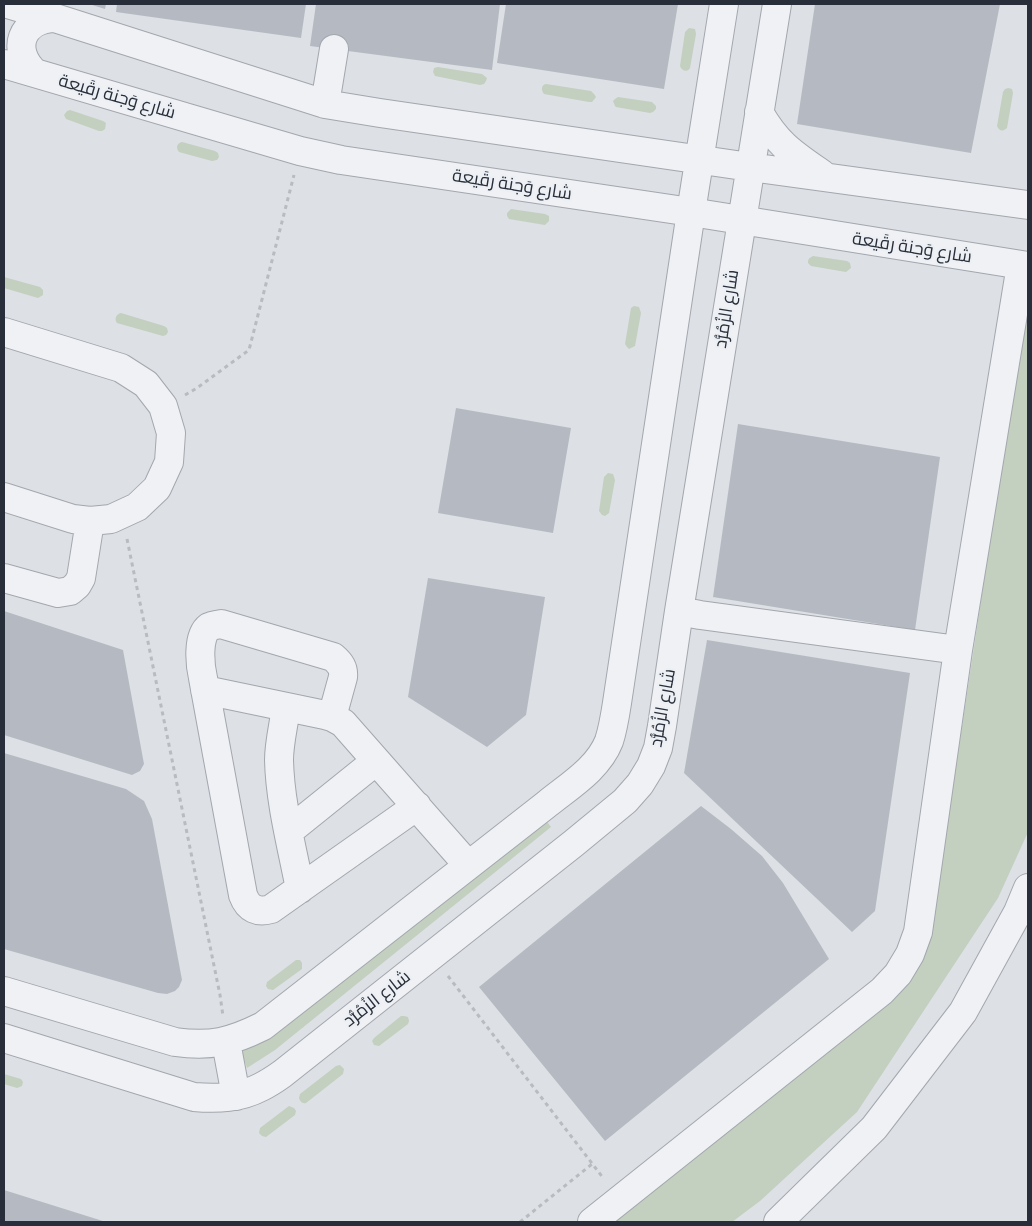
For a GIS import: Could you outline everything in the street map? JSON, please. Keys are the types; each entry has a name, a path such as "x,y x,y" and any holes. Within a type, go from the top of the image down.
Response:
{"street":[{"path":"8,4 325,104 827,178 1028,204"},
{"path":"4,991 175,1042 192,1045 211,1044 226,1042 244,1036 263,1026 588,771 601,757 609,741 617,703 724,4"},
{"name":"شارع الزُمُرُّد","path":"4,1038 194,1097 217,1098 236,1096 260,1088 282,1074 574,843 625,801 640,784 658,748 664,716 679,611 777,4"},
{"path":"35,72 28,66 21,50 24,33 37,21 55,18"},
{"path":"325,104 334,49"},
{"name":"شارع وَجنة رقَيعة","path":"4,64 300,151 341,160 691,212 1024,266"},
{"path":"759,112 766,124 790,152 827,178"},
{"path":"592,1222 882,991 898,974 910,954 918,932 958,650 1024,266"},
{"path":"4,332 121,368 146,384 163,406 171,433 169,462 157,488 137,507 111,519 90,521 73,519 4,497"},
{"path":"4,578 58,593 70,591 77,586 81,578 90,521"},
{"path":"679,611 958,650"},
{"path":"332,716 343,677 342,666 333,657 221,624 208,628 201,642 201,672 243,895 251,908 258,911 272,909 417,806"},
{"path":"205,690 332,716 343,723 468,865"},
{"path":"286,706 279,757 281,792 300,889"},
{"path":"289,831 376,761"},
{"path":"778,1222 874,1128 963,1012 1018,912 1028,888"},
{"path":"226,1042 236,1096"}],"path":[{"path":"163,406 197,388 250,350 300,151"},
{"path":"122,514 220,996 226,1042"},
{"path":"433,955 620,1200"},
{"path":"520,1222 592,1164"}],"green space":[{"path":"689,28 695,29 696,34 690,68 686,71 680,66 685,32"},
{"path":"434,68 482,74 487,78 484,84 480,85 435,76"},
{"path":"546,84 591,91 596,97 592,102 589,102 544,94 542,88"},
{"path":"1008,88 1012,89 1013,93 1007,128 1001,130 997,126 1003,92"},
{"path":"618,97 652,102 656,109 650,113 616,107 613,101"},
{"path":"70,110 103,121 106,123 105,129 99,131 66,119 64,115"},
{"path":"182,142 215,151 219,157 217,160 212,161 179,152 177,146"},
{"path":"511,209 545,214 549,216 549,221 545,225 509,219 507,213"},
{"path":"813,256 847,261 850,263 851,268 846,272 811,266 808,260"},
{"path":"4,277 40,287 43,290 43,295 38,298 4,288"},
{"path":"1028,288 1028,832 998,898 857,1112 760,1201 732,1222 614,1222 892,990 935,906"},
{"path":"634,306 639,307 641,313 635,346 629,349 625,344 631,308"},
{"path":"121,313 164,326 168,332 163,336 117,323 116,317"},
{"path":"608,473 613,474 615,480 609,513 605,516 599,511 604,477"},
{"path":"542,815 551,827 275,1050 247,1068 239,1045"},
{"path":"296,960 300,960 302,963 302,969 273,990 268,989 266,986 267,982"},
{"path":"401,1016 408,1017 408,1024 379,1046 374,1045 372,1041 374,1038"},
{"path":"340,1065 344,1069 343,1074 306,1103 301,1102 300,1094 336,1066"},
{"path":"4,1074 21,1079 23,1082 22,1086 17,1088 4,1084"},
{"path":"289,1106 296,1111 295,1115 266,1137 259,1133 260,1128"}],"building":[{"path":"89,4 106,4 105,9"},
{"path":"117,4 306,4 301,38 116,12"},
{"path":"316,4 500,4 492,70 310,46"},
{"path":"506,4 678,4 664,89 497,63"},
{"path":"815,4 1000,4 971,153 797,124"},
{"path":"456,408 571,428 553,533 438,513"},
{"path":"738,424 940,457 915,630 713,597"},
{"path":"428,578 545,597 526,715 487,747 408,697"},
{"path":"4,611 123,650 144,764 140,771 132,775 4,735"},
{"path":"707,640 910,673 875,911 852,932 684,773"},
{"path":"4,753 126,789 144,801 152,819 182,980 175,991 167,994 158,993 4,949"},
{"path":"701,806 762,856 783,883 829,959 605,1141 479,987"},
{"path":"4,1190 106,1222 4,1222"}]}
